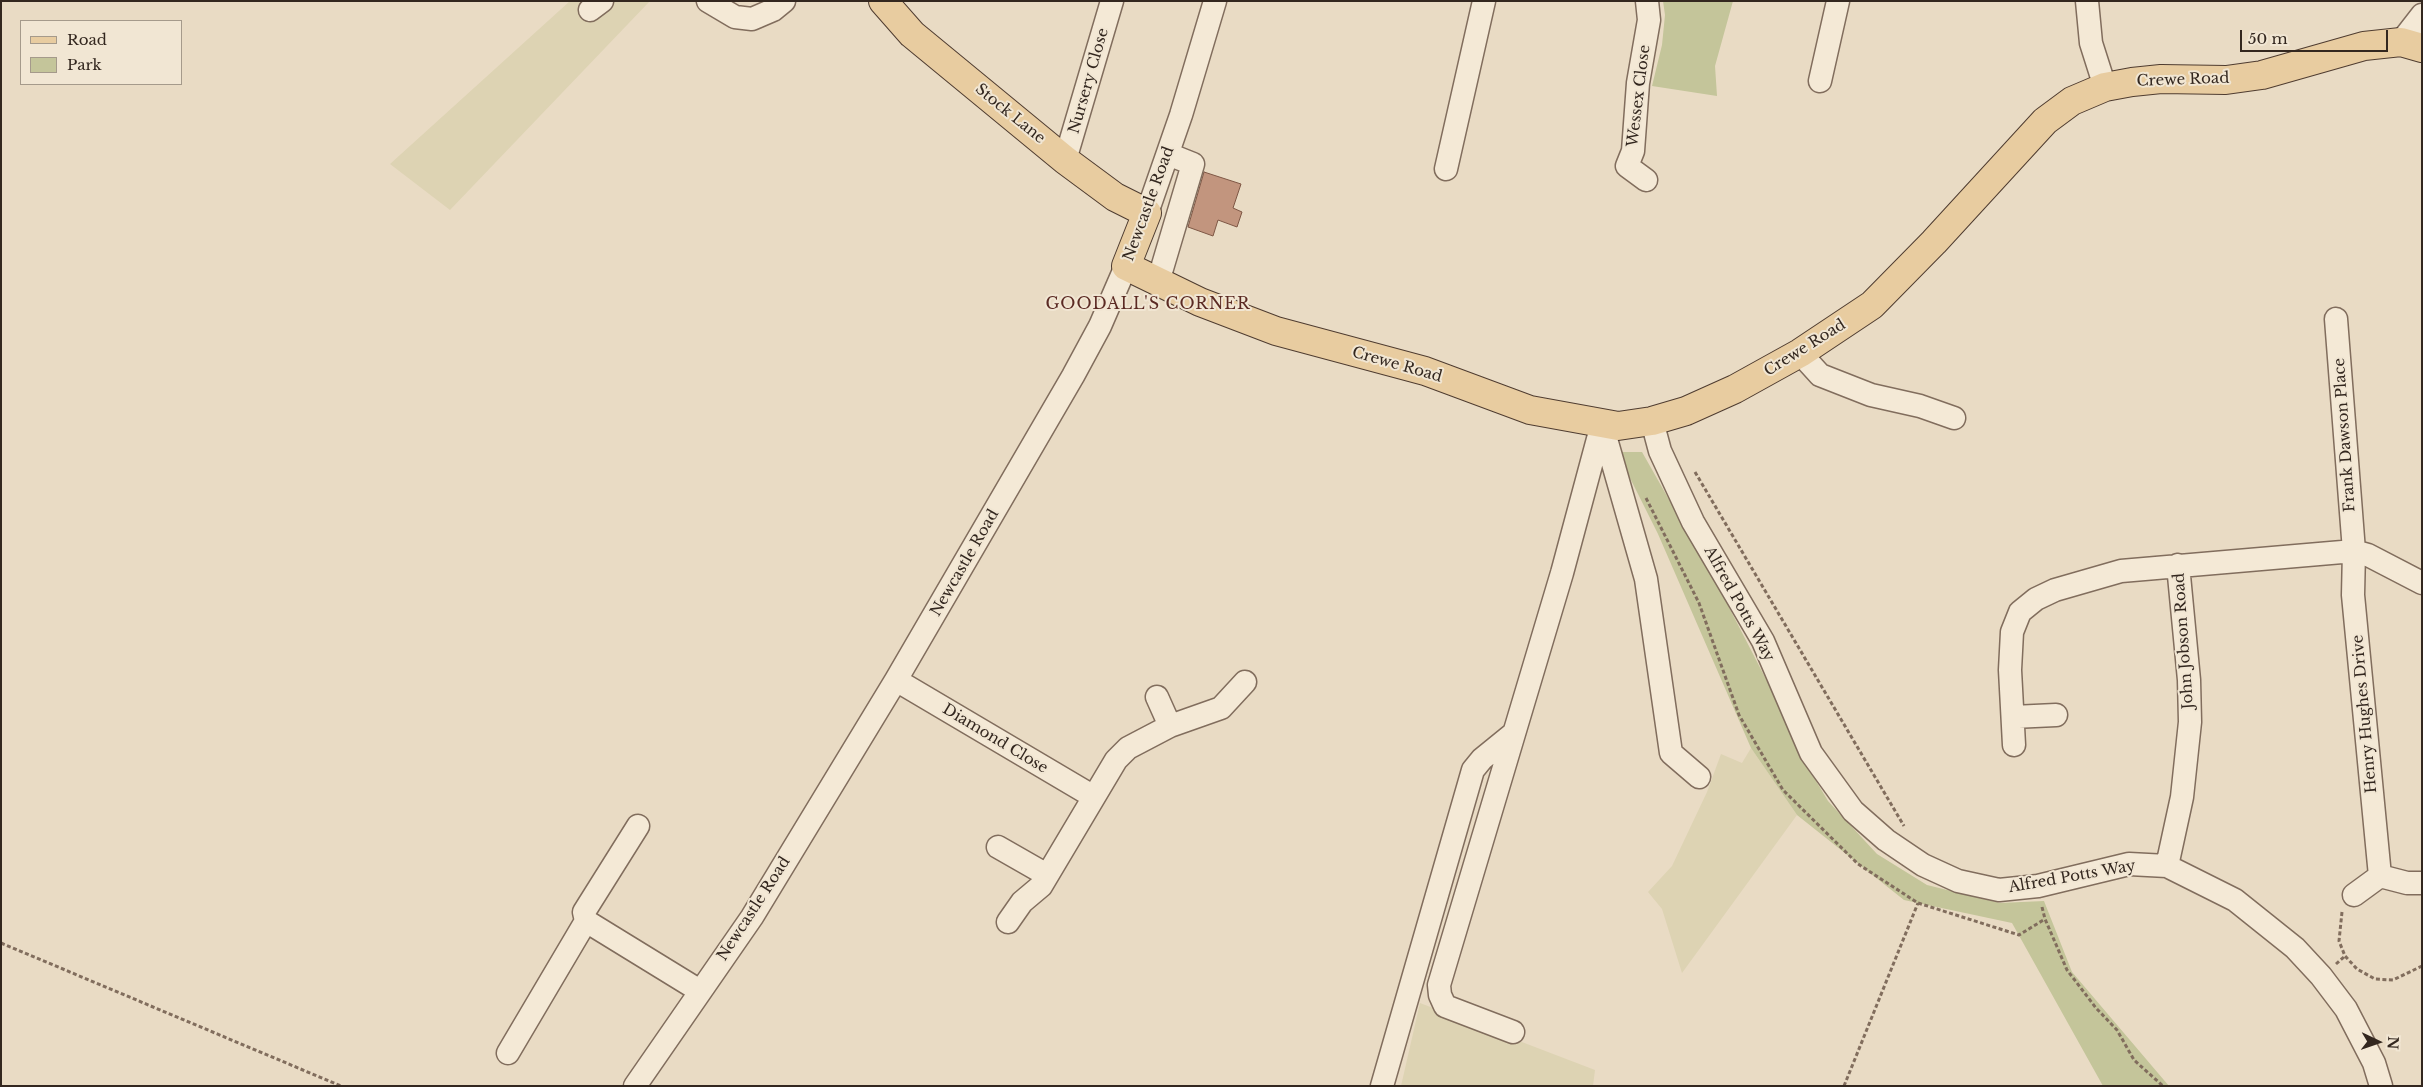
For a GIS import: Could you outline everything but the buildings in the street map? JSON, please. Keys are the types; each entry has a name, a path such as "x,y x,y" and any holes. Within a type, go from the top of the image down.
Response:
{"main road":[{"name":"Stock Lane","path":"883,1 912,34 1066,160 1115,197 1147,213"},
{"name":"Crewe Road","path":"1126,266 1200,302 1276,331 1425,371 1530,410 1618,426 1652,421 1686,411 1734,389 1800,353 1872,305 1934,242 2046,121 2072,101 2105,87 2161,79 2226,80 2262,75 2364,46 2412,45"},
{"name":"Newcastle Road","path":"1126,266 1147,213"}],"street":[{"path":"708,1 735,17 752,19 772,10 784,1"},
{"name":"Nursery Close","path":"1066,160 1112,1"},
{"name":"Newcastle Road","path":"1147,213 1168,154 1215,1"},
{"path":"1446,169 1484,1"},
{"name":"Wessex Close","path":"1646,180 1627,166 1633,151 1638,83 1649,20 1647,1"},
{"path":"1820,81 1838,1"},
{"path":"2086,1 2092,43 2105,87"},
{"path":"2412,45 2422,15"},
{"path":"1158,282 1193,164 1168,154"},
{"name":"Newcastle Road","path":"635,1086 752,917 896,680 1073,376 1100,326 1126,266"},
{"name":"Frank Dawson Place","path":"2336,319 2354,551"},
{"path":"1800,353 1820,375 1871,394 1920,406 1954,418"},
{"name":"Alfred Potts Way","path":"1652,421 1660,451 1693,522 1763,641 1811,753 1853,811 1886,840 1922,864 1958,882 1999,890 2038,886 2129,864 2167,866 2235,900 2295,948 2321,976 2346,1009 2374,1064 2381,1086"},
{"path":"1513,1032 1444,1006 1439,986 1562,573 1602,424"},
{"path":"1602,424 1646,579 1671,753 1699,777"},
{"path":"2014,745 2010,670 2012,632 2020,612 2036,599 2077,582 2121,571 2354,551 2368,555 2422,583"},
{"name":"Henry Hughes Drive","path":"2354,551 2354,595 2380,876"},
{"name":"John Jobson Road","path":"2167,866 2182,797 2190,722 2189,680 2178,565"},
{"name":"Diamond Close","path":"896,680 1094,797"},
{"path":"1008,922 1022,902 1044,881 1116,760 1128,748 1170,726 1221,708 1245,682"},
{"path":"1157,697 1170,726"},
{"path":"2013,717 2056,715"},
{"path":"1382,1086 1473,770 1482,759 1514,733"},
{"path":"508,1053 586,921 584,912 638,826"},
{"path":"998,848 1044,881"},
{"path":"2354,895 2380,876 2414,883"},
{"path":"586,921 700,991"}],"path":[{"path":"1691,466 1907,832"},
{"path":"1643,491 1699,603 1739,714 1783,790 1858,864 1918,903 2019,934 2045,919"},
{"path":"2038,886 2045,919 2067,970 2096,1008 2117,1030 2134,1060 2163,1086"},
{"path":"2354,895 2342,910 2339,941 2345,956 2357,970 2374,979 2393,980 2422,966"},
{"path":"1844,1086 1918,903"},
{"path":"1,942 341,1086"}],"shaded area":[{"path":"570,1 650,1 450,210 390,164"},
{"path":"1751,748 1797,815 1682,973 1662,909 1648,892 1672,866 1707,792 1721,754 1742,763"},
{"path":"1420,1003 1595,1070 1593,1086 1401,1086"}],"green space":[{"path":"1663,1 1733,1 1715,66 1717,96 1652,86 1662,45 1665,15"},
{"path":"1617,452 1642,452 1717,584 1770,687 1800,754 1828,801 1877,854 1927,885 2000,903 2044,901 2072,972 2169,1086 2103,1086 2012,923 1904,900 1797,815 1751,748 1658,534"}],"district":[{"name":"GOODALL'S CORNER","path":"1148,304"}]}
